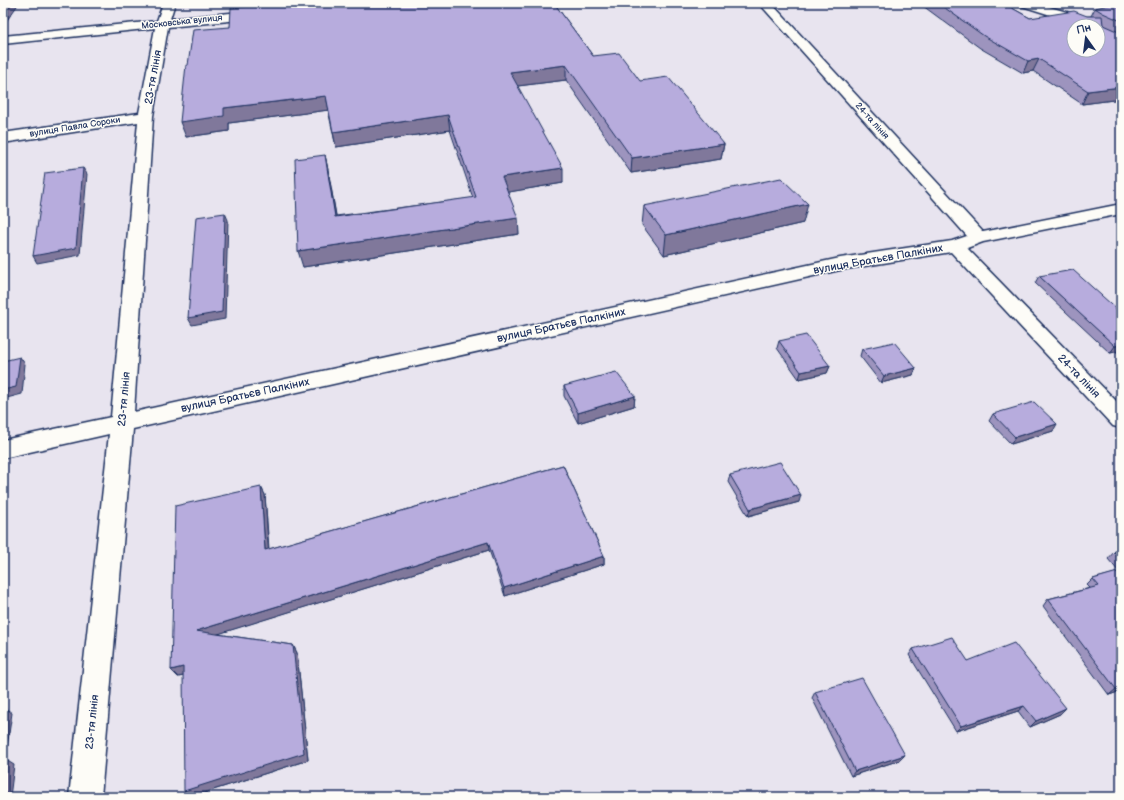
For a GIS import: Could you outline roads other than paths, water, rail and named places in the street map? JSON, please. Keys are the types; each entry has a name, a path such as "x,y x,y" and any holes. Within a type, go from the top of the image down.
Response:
{"street":[{"name":"23-тя лінія","path":"85,797 122,422 146,116 162,24 169,3"},
{"name":"24-та лінія","path":"765,3 979,238"},
{"path":"1023,3 1073,18"},
{"path":"1111,3 1121,5"},
{"name":"Московська вулиця","path":"3,40 273,12"},
{"name":"вулиця Павла Сороки","path":"3,138 146,116"},
{"name":"вулиця Братьєв Палкіних","path":"3,449 840,264 955,246 979,238 1121,209"},
{"name":"24-та лінія","path":"955,246 1121,420"}]}
